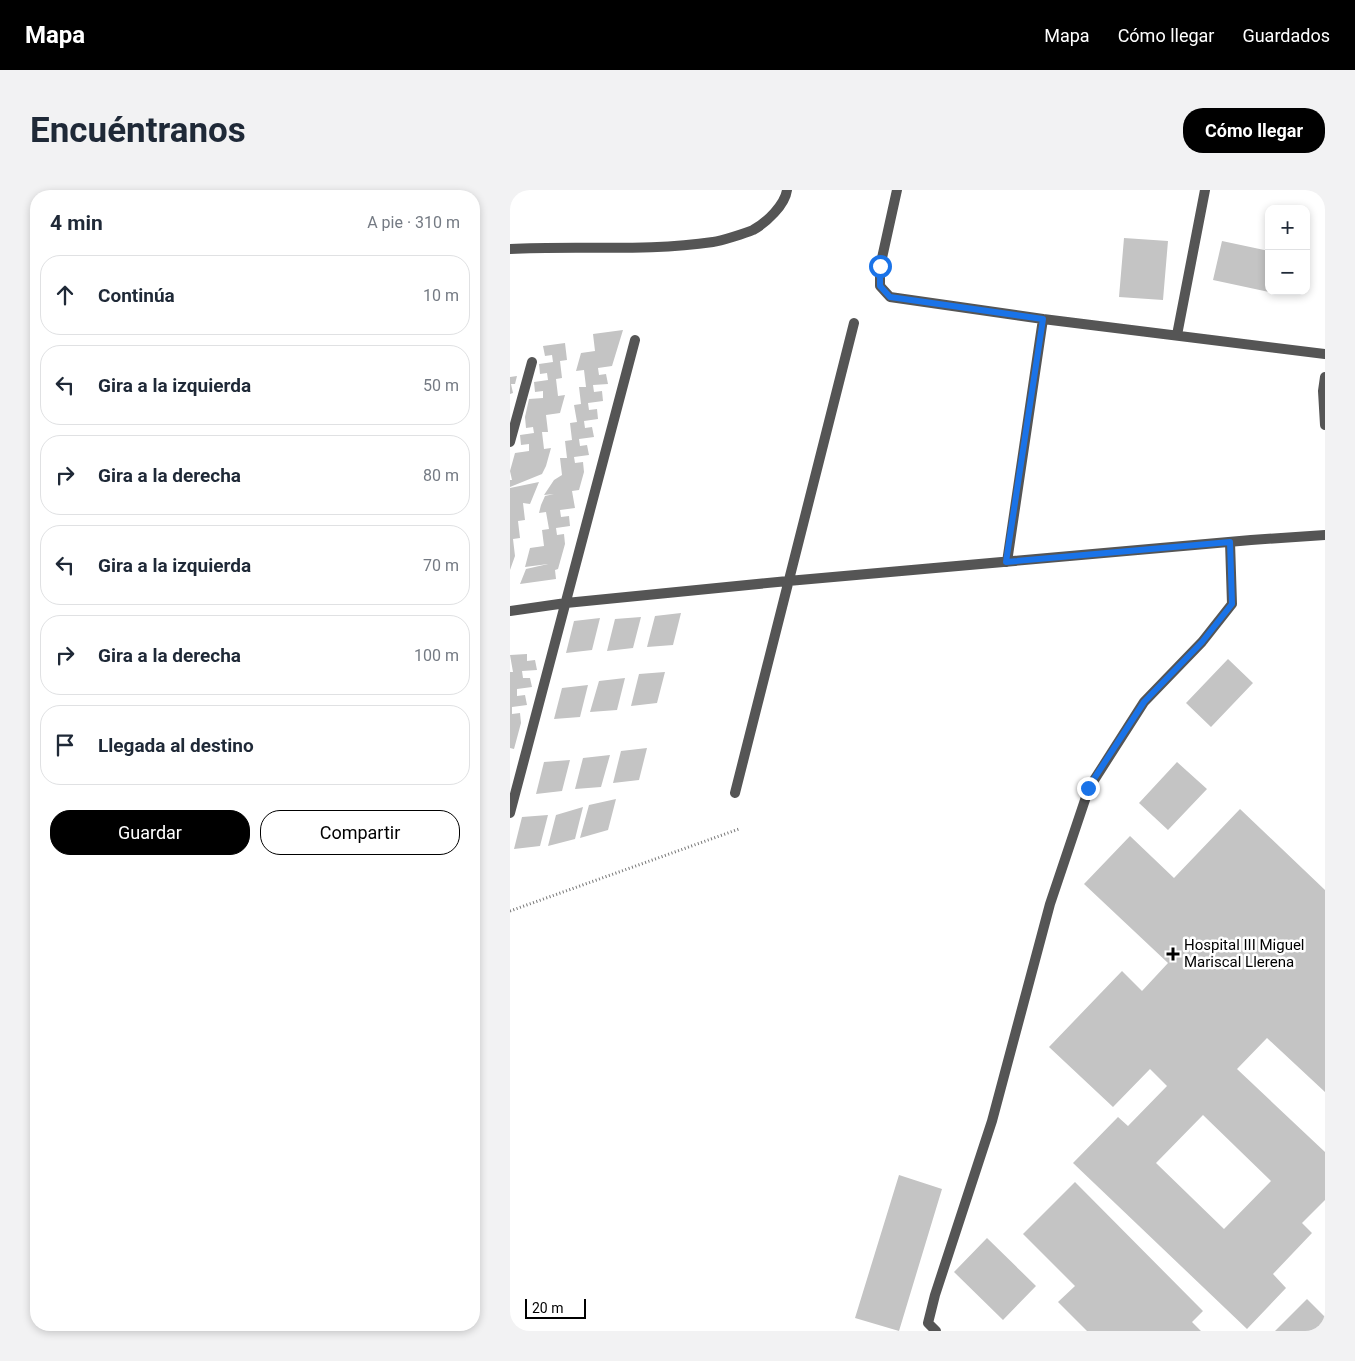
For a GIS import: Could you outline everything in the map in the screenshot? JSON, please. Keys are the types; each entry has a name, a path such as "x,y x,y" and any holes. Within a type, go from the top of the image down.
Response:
{"street":[{"path":"510,249 536,247 654,247 715,242 753,230 774,214 786,196 786,190"},
{"path":"897,190 880,266 880,286 890,297 1043,319 1325,354"},
{"path":"1177,335 1205,190"},
{"path":"1006,562 1043,319"},
{"path":"735,793 854,323"},
{"path":"510,813 635,340"},
{"path":"510,442 532,362"},
{"path":"1325,377 1323,391 1325,425"},
{"path":"510,611 566,603 788,581 1325,535"},
{"path":"936,1331 928,1322 935,1295 992,1121 1050,904 1088,788 1144,702 1202,642 1232,604 1230,542"}],"path":[{"path":"510,911 739,830"}],"building":[{"path":"1124,238 1168,241 1163,300 1119,297"},
{"path":"1222,241 1265,250 1265,291 1213,280"},
{"path":"623,330 612,366 598,368 599,375 606,374 608,384 593,385 594,392 602,391 603,401 588,403 589,410 597,409 598,419 584,421 585,428 592,427 594,437 579,439 580,446 587,445 589,455 574,457 575,463 583,462 584,472 579,490 572,491 575,508 560,510 561,517 569,516 570,526 556,528 557,535 564,534 565,544 558,569 555,570 556,579 520,584 526,569 548,564 525,567 530,548 544,546 542,530 549,529 546,512 539,513 541,505 545,496 554,494 544,495 554,480 562,475 560,458 567,458 565,441 572,440 570,423 577,422 574,405 581,404 579,387 586,387 584,370 576,371 581,353 595,351 593,334"},
{"path":"565,343 567,360 560,361 562,378 556,379 558,396 565,395 560,413 546,415 548,432 542,432 544,449 551,448 546,466 542,474 510,487 510,480 512,480 510,471 515,453 529,451 529,444 521,445 520,435 534,433 533,427 526,428 525,417 529,399 543,398 543,391 535,392 534,382 548,380 547,373 540,374 539,364 553,362 552,355 545,356 543,346"},
{"path":"517,376 515,384 511,384 513,393 510,394 510,377"},
{"path":"539,482 530,504 523,503 525,520 518,521 520,538 513,539 515,556 510,570 510,488"},
{"path":"681,613 673,645 647,647 655,616"},
{"path":"641,617 633,648 607,651 615,619"},
{"path":"600,618 592,650 566,653 574,621"},
{"path":"527,654 527,661 535,660 537,670 522,671 523,678 530,678 532,687 517,689 517,696 525,695 527,705 512,707 512,714 520,713 521,723 514,749 510,748 510,672 513,672 510,655"},
{"path":"1228,659 1253,683 1211,727 1186,703"},
{"path":"665,672 657,703 631,706 639,674"},
{"path":"625,678 617,710 590,712 599,681"},
{"path":"588,685 580,717 554,719 562,688"},
{"path":"647,748 639,780 613,783 621,751"},
{"path":"610,755 601,787 575,789 583,758"},
{"path":"570,760 562,791 536,794 544,762"},
{"path":"1177,762 1207,789 1168,830 1139,803"},
{"path":"616,799 608,830 580,838 589,805"},
{"path":"583,807 575,839 548,846 556,815"},
{"path":"1240,809 1325,890 1325,1092 1267,1038 1237,1069 1325,1152 1325,1200 1302,1223 1312,1233 1273,1274 1286,1288 1247,1329 1073,1163 1118,1117 1128,1126 1167,1086 1150,1069 1113,1107 1049,1047 1122,971 1142,991 1168,963 1084,884 1130,836 1174,878","holes":["1203,1115 1271,1181 1224,1229 1156,1163"]},
{"path":"548,815 540,846 514,849 522,817"},
{"path":"899,1175 942,1189 899,1331 855,1318"},
{"path":"1075,1182 1203,1311 1192,1322 1201,1331 1087,1331 1058,1302 1075,1286 1023,1234"},
{"path":"987,1238 1036,1286 1003,1320 954,1272"},
{"path":"1307,1299 1325,1317 1325,1331 1275,1331"}],"place":[{"name":"Hospital III Miguel Mariscal Llerena","path":"1173,954"}],"route":[{"path":"880,266 880,286 890,297 1043,319 1006,562 1230,542 1232,604 1202,642 1144,702 1088,788"}]}
